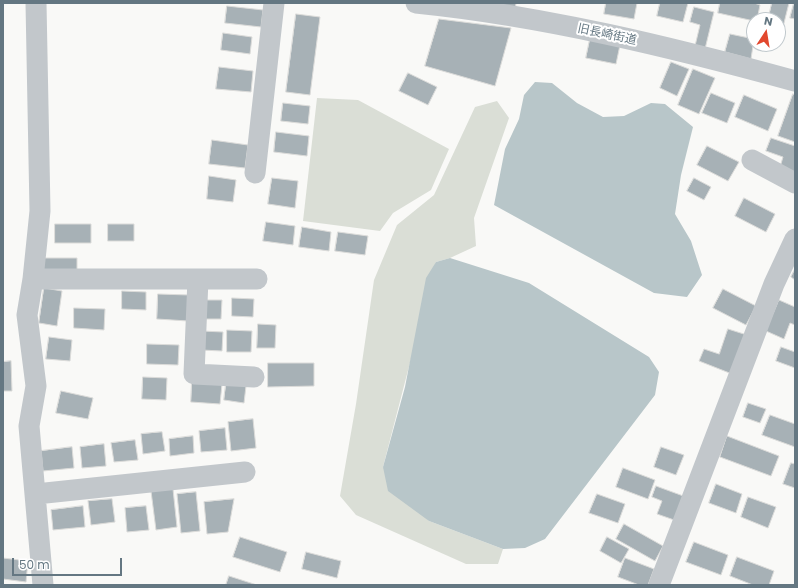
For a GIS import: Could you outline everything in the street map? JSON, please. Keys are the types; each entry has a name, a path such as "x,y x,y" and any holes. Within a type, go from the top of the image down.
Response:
{"street":[{"path":"36,3 40,211 33,279 26,314 36,386 29,426 43,585"},
{"path":"255,173 274,3"},
{"name":"旧長崎街道","path":"416,3 459,7 594,32 699,55 795,82"},
{"path":"752,160 795,183"},
{"path":"658,585 774,284 795,239"},
{"path":"33,279 257,279"},
{"path":"198,279 194,374 254,377"},
{"path":"36,494 245,472"}],"shaded area":[{"path":"535,82 552,83 577,103 603,117 624,116 651,103 665,104 693,127 681,175 675,214 691,241 702,275 687,297 654,293 494,205 505,149 519,119 524,95"},
{"path":"317,98 358,100 449,149 431,190 393,213 380,231 303,221"},
{"path":"497,101 509,118 474,218 476,246 450,258 436,262 383,467 429,521 503,549 498,564 466,564 356,515 340,496 356,404 374,280 397,225 434,195 475,107"},
{"path":"450,258 529,283 649,357 659,372 655,395 545,539 525,548 503,549 429,521 388,491 383,467 405,387 426,278 436,262"}],"building":[{"path":"489,3 516,3 515,11"},
{"path":"606,3 637,3 634,19 604,14"},
{"path":"660,3 688,3 683,22 657,16"},
{"path":"720,3 754,3 760,5 759,12 746,12 746,19 718,13"},
{"path":"772,3 789,3 786,15 786,12 770,12"},
{"path":"795,3 795,19 790,18"},
{"path":"227,6 263,10 261,27 225,23"},
{"path":"694,7 714,12 705,49 695,46 700,25 690,22"},
{"path":"296,14 320,17 310,95 286,92"},
{"path":"439,19 511,28 495,86 425,66"},
{"path":"223,33 252,37 250,54 221,50"},
{"path":"730,34 746,37 746,52 752,52 751,59 725,52"},
{"path":"590,39 620,45 616,64 586,58"},
{"path":"671,62 689,69 677,96 660,88"},
{"path":"219,67 253,71 251,92 216,89"},
{"path":"693,69 715,78 699,114 678,105"},
{"path":"408,73 437,87 428,105 399,91"},
{"path":"711,93 735,103 727,123 702,113"},
{"path":"793,94 795,95 795,142 778,136"},
{"path":"744,95 777,109 768,131 735,117"},
{"path":"283,103 310,106 308,124 281,121"},
{"path":"276,132 309,136 307,156 274,152"},
{"path":"771,138 795,146 795,172 780,167 783,157 766,151"},
{"path":"212,140 248,145 245,168 209,164"},
{"path":"707,146 739,162 728,181 697,165"},
{"path":"209,176 236,180 233,202 207,199"},
{"path":"272,178 298,181 295,208 268,204"},
{"path":"694,178 711,187 704,200 687,191"},
{"path":"744,198 775,214 766,232 735,216"},
{"path":"266,222 295,226 293,245 263,241"},
{"path":"55,224 91,224 91,243 55,243"},
{"path":"108,224 134,224 134,241 108,241"},
{"path":"302,227 331,232 329,251 299,247"},
{"path":"338,232 368,236 365,255 335,251"},
{"path":"42,258 77,258 77,271 42,271"},
{"path":"795,269 795,280 791,277"},
{"path":"44,288 62,291 57,326 39,323"},
{"path":"723,289 756,306 746,325 713,308"},
{"path":"122,291 146,292 146,310 122,309"},
{"path":"158,294 189,295 188,321 157,319"},
{"path":"232,298 254,299 253,317 232,316"},
{"path":"202,300 222,300 221,319 202,319"},
{"path":"779,300 795,307 795,325 790,323 784,339 766,331"},
{"path":"74,308 105,309 104,330 74,328"},
{"path":"258,324 276,325 275,348 257,348"},
{"path":"728,329 747,335 732,374 699,361 704,349 719,354"},
{"path":"227,330 252,331 251,352 227,352"},
{"path":"202,331 223,332 222,351 201,350"},
{"path":"49,337 72,340 70,361 46,359"},
{"path":"147,344 179,345 178,365 147,364"},
{"path":"781,347 795,352 795,368 776,361"},
{"path":"11,361 12,391 3,391 3,362"},
{"path":"268,363 314,363 314,386 268,387"},
{"path":"143,377 167,378 166,400 142,399"},
{"path":"192,381 222,384 220,404 191,402"},
{"path":"226,384 246,386 244,403 224,400"},
{"path":"61,391 93,398 88,419 56,413"},
{"path":"748,403 766,409 760,423 743,417"},
{"path":"770,415 795,424 795,447 762,435"},
{"path":"253,419 256,448 231,451 228,422"},
{"path":"225,428 227,450 201,452 199,431"},
{"path":"162,432 165,451 143,454 141,434"},
{"path":"193,436 194,453 170,456 169,439"},
{"path":"727,436 779,456 771,476 720,457"},
{"path":"135,440 138,460 114,462 111,443"},
{"path":"104,444 106,466 82,468 80,447"},
{"path":"72,447 74,468 43,471 41,451"},
{"path":"661,447 684,455 676,475 654,467"},
{"path":"791,463 795,464 795,488 783,484"},
{"path":"623,468 655,480 648,499 616,487"},
{"path":"716,484 742,494 736,513 709,503"},
{"path":"656,486 686,497 677,521 657,514 662,501 652,497"},
{"path":"173,489 177,527 156,530 151,491"},
{"path":"196,492 200,531 181,533 177,494"},
{"path":"597,494 625,504 618,523 589,513"},
{"path":"748,497 776,507 768,528 741,517"},
{"path":"112,499 115,522 91,525 88,501"},
{"path":"234,499 228,532 207,534 204,502"},
{"path":"83,506 85,527 53,530 51,510"},
{"path":"146,506 149,530 127,532 125,508"},
{"path":"624,524 663,546 655,561 616,539"},
{"path":"240,537 287,552 280,572 233,557"},
{"path":"607,537 629,549 621,563 600,551"},
{"path":"694,542 728,555 721,575 686,562"},
{"path":"306,552 341,561 337,578 302,569"},
{"path":"737,557 774,571 769,585 753,585 730,576"},
{"path":"3,558 28,561 26,582 3,579"},
{"path":"625,558 654,569 648,585 639,585 618,577"},
{"path":"229,576 257,585 226,585"}]}
